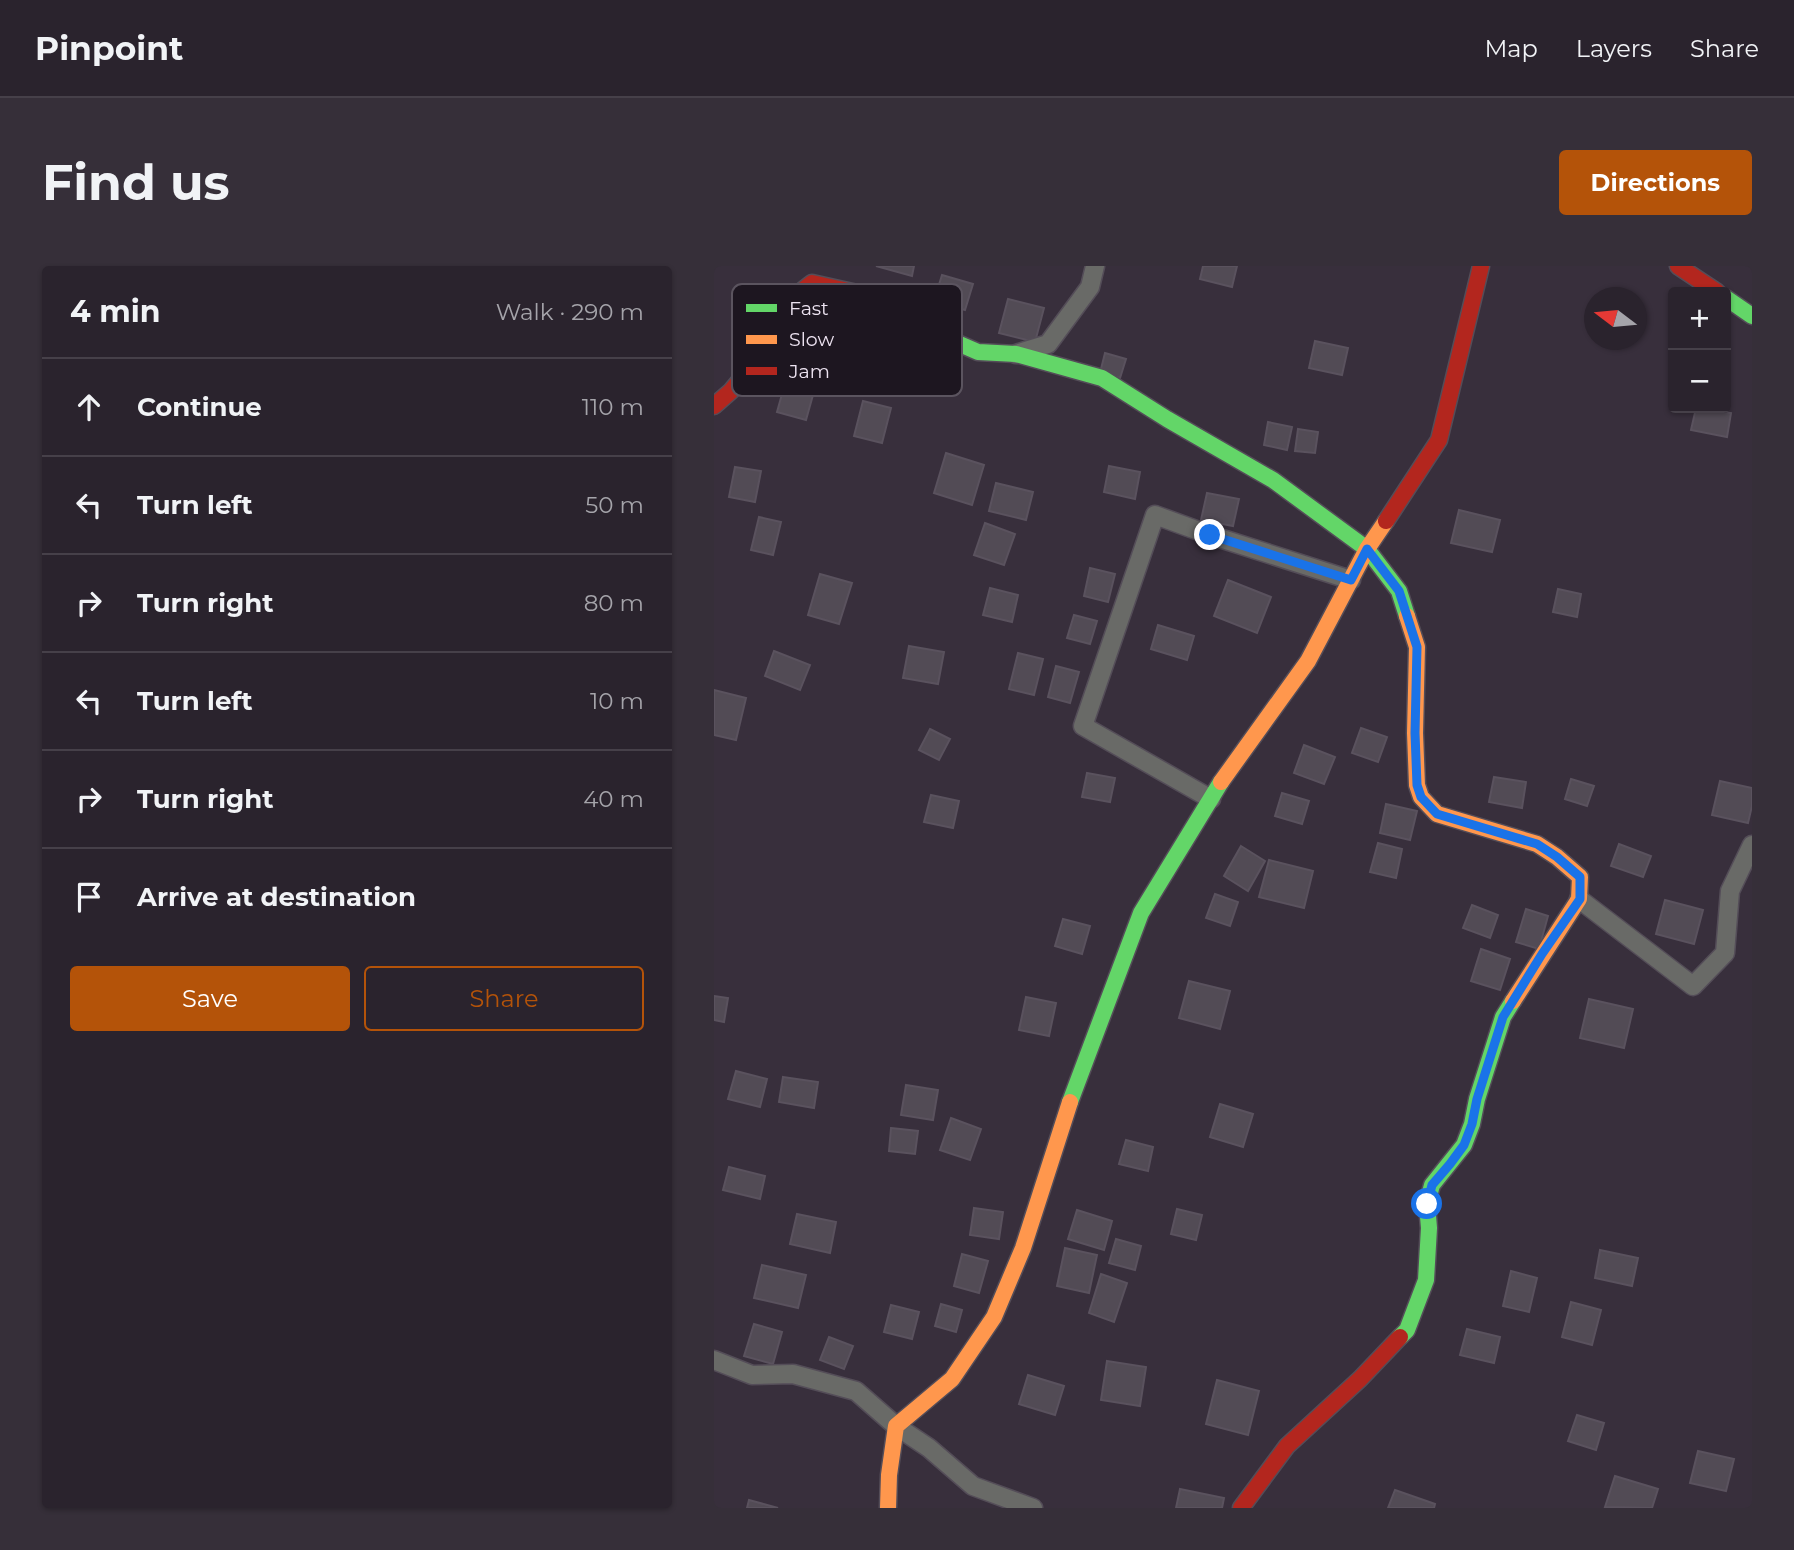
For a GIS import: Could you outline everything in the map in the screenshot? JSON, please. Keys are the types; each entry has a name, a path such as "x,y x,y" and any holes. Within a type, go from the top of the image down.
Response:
{"street":[{"path":"1016,354 1048,344 1090,287 1095,266"},
{"path":"888,1508 889,1475 896,1426 952,1379 994,1317 1023,1248 1076,1082 1140,913 1226,775 1308,661 1367,549 1439,440 1481,266"},
{"path":"1678,266 1710,287"},
{"path":"1731,301 1752,316"},
{"path":"962,345 978,352 1016,354 1102,378 1273,480 1367,549 1399,591 1417,647 1415,733 1417,785 1421,797 1437,814 1537,844 1580,877 1580,899 1503,1017 1464,1145 1432,1185 1427,1204 1429,1228 1426,1280 1407,1330 1360,1379 1287,1446 1241,1508"},
{"path":"714,406 732,390"},
{"path":"1211,799 1083,726 1155,515 1351,580"},
{"path":"1580,899 1693,986 1725,953 1730,891 1752,845"},
{"path":"714,1360 752,1375 793,1374 856,1391 896,1426 929,1448 972,1486 1033,1508"}],"building":[{"path":"876,266 914,266 912,276"},
{"path":"1203,266 1237,266 1232,287 1200,279"},
{"path":"942,275 973,284 965,310 962,309 962,284 939,284"},
{"path":"1008,299 1044,308 1035,342 999,333"},
{"path":"1315,341 1348,348 1342,375 1309,368"},
{"path":"1105,353 1126,359 1120,378 1100,373"},
{"path":"781,396 813,396 806,420 777,412"},
{"path":"863,401 891,408 882,443 854,436"},
{"path":"1695,413 1731,413 1727,437 1691,430"},
{"path":"1268,422 1292,427 1287,450 1264,445"},
{"path":"1298,429 1318,432 1315,453 1295,451"},
{"path":"946,453 984,465 972,505 934,493"},
{"path":"1109,466 1140,472 1135,499 1104,492"},
{"path":"735,467 761,471 755,502 729,497"},
{"path":"996,483 1033,492 1026,520 989,511"},
{"path":"1207,493 1239,499 1233,526 1201,520"},
{"path":"1459,510 1500,520 1492,552 1451,543"},
{"path":"759,517 781,522 773,555 751,550"},
{"path":"985,523 1015,534 1004,565 974,555"},
{"path":"1090,568 1115,574 1108,602 1084,596"},
{"path":"820,574 852,583 839,624 808,615"},
{"path":"1228,580 1271,597 1257,633 1214,616"},
{"path":"990,588 1018,595 1012,622 983,615"},
{"path":"1558,589 1581,594 1577,617 1553,612"},
{"path":"1074,615 1097,621 1090,644 1067,638"},
{"path":"1158,625 1194,636 1187,660 1151,649"},
{"path":"909,646 944,652 938,684 903,678"},
{"path":"774,651 810,665 800,690 765,676"},
{"path":"1018,653 1043,659 1034,695 1009,689"},
{"path":"1056,666 1079,672 1070,703 1048,697"},
{"path":"714,690 746,698 736,740 714,735"},
{"path":"1361,728 1387,737 1378,762 1352,753"},
{"path":"930,729 950,739 939,760 919,750"},
{"path":"1304,745 1335,757 1324,784 1294,773"},
{"path":"1087,773 1115,778 1110,802 1082,797"},
{"path":"1494,777 1526,782 1522,808 1489,802"},
{"path":"1571,779 1594,786 1587,806 1565,799"},
{"path":"1720,781 1752,788 1748,823 1712,815"},
{"path":"1282,793 1309,801 1302,824 1275,816"},
{"path":"931,795 959,801 953,828 924,822"},
{"path":"1386,804 1417,811 1410,840 1380,833"},
{"path":"1378,843 1402,849 1396,878 1370,872"},
{"path":"1619,844 1651,856 1643,877 1611,866"},
{"path":"1241,846 1265,861 1248,891 1224,876"},
{"path":"1269,860 1313,871 1304,908 1259,897"},
{"path":"1215,894 1238,902 1230,926 1206,918"},
{"path":"1665,900 1703,910 1694,944 1656,934"},
{"path":"1472,905 1498,915 1490,938 1463,928"},
{"path":"1526,909 1548,916 1539,949 1516,942"},
{"path":"1063,919 1090,926 1082,954 1055,946"},
{"path":"1481,949 1510,959 1500,990 1471,981"},
{"path":"1189,981 1230,991 1220,1029 1179,1018"},
{"path":"714,996 728,998 724,1022 714,1020"},
{"path":"1026,997 1056,1003 1049,1036 1019,1030"},
{"path":"1589,999 1633,1009 1624,1048 1580,1038"},
{"path":"736,1071 767,1079 760,1107 728,1099"},
{"path":"783,1077 818,1082 814,1108 779,1102"},
{"path":"906,1085 938,1090 933,1120 901,1115"},
{"path":"1220,1104 1253,1114 1243,1147 1210,1137"},
{"path":"951,1118 981,1129 970,1160 940,1150"},
{"path":"891,1128 918,1131 915,1154 889,1151"},
{"path":"1126,1140 1153,1147 1148,1171 1119,1164"},
{"path":"729,1167 765,1176 760,1199 723,1190"},
{"path":"974,1208 1003,1212 999,1239 970,1235"},
{"path":"1177,1209 1202,1215 1196,1240 1171,1234"},
{"path":"1077,1210 1112,1221 1104,1250 1068,1239"},
{"path":"797,1214 836,1222 830,1253 790,1244"},
{"path":"1116,1239 1141,1246 1135,1270 1109,1263"},
{"path":"1065,1248 1097,1255 1089,1293 1057,1286"},
{"path":"1600,1250 1638,1258 1632,1286 1595,1278"},
{"path":"962,1254 988,1261 979,1293 954,1286"},
{"path":"762,1265 806,1275 798,1308 754,1298"},
{"path":"1511,1271 1537,1278 1529,1312 1503,1306"},
{"path":"1101,1274 1127,1283 1114,1322 1089,1313"},
{"path":"1571,1302 1601,1310 1592,1345 1562,1337"},
{"path":"941,1304 962,1310 956,1332 935,1326"},
{"path":"891,1305 919,1312 912,1339 884,1332"},
{"path":"754,1324 782,1332 773,1364 744,1356"},
{"path":"1467,1329 1500,1337 1494,1363 1460,1355"},
{"path":"829,1337 853,1346 844,1369 820,1360"},
{"path":"1107,1361 1146,1367 1140,1406 1101,1400"},
{"path":"1028,1375 1064,1386 1055,1415 1019,1404"},
{"path":"1217,1380 1259,1391 1248,1435 1206,1424"},
{"path":"1577,1415 1604,1423 1596,1450 1568,1441"},
{"path":"1698,1451 1734,1459 1726,1491 1690,1483"},
{"path":"1615,1476 1658,1489 1652,1508 1605,1507"},
{"path":"1180,1489 1224,1498 1222,1508 1176,1508"},
{"path":"1395,1490 1435,1504 1434,1508 1388,1508"},
{"path":"749,1500 778,1508 747,1508"}],"traffic: fast":[{"path":"1731,301 1752,316"},
{"path":"962,345 978,352 1016,354 1102,378 1273,480 1367,549 1399,591 1407,616"},
{"path":"1070,1102 1141,913 1221,782"},
{"path":"1400,1337 1407,1330 1426,1280 1429,1228 1427,1204 1432,1185 1464,1145 1503,1017 1513,1001"}],"traffic: slow":[{"path":"1221,782 1308,661 1367,549 1386,521"},
{"path":"1407,616 1417,647 1415,733 1417,785 1421,797 1437,814 1537,844 1580,877 1579,899 1513,1001"},
{"path":"888,1508 889,1475 896,1426 952,1379 994,1317 1023,1248 1070,1102"}],"traffic: jam":[{"path":"1386,521 1439,440 1481,266"},
{"path":"1678,266 1710,287"},
{"path":"811,284 816,284"},
{"path":"714,406 732,390"},
{"path":"1241,1508 1287,1446 1360,1379 1400,1337"}],"route":[{"path":"1210,535 1351,580 1367,549 1399,591 1417,647 1415,733 1417,785 1421,797 1437,814 1537,844 1580,877 1580,899 1503,1017 1464,1145 1432,1185 1427,1204"}]}
